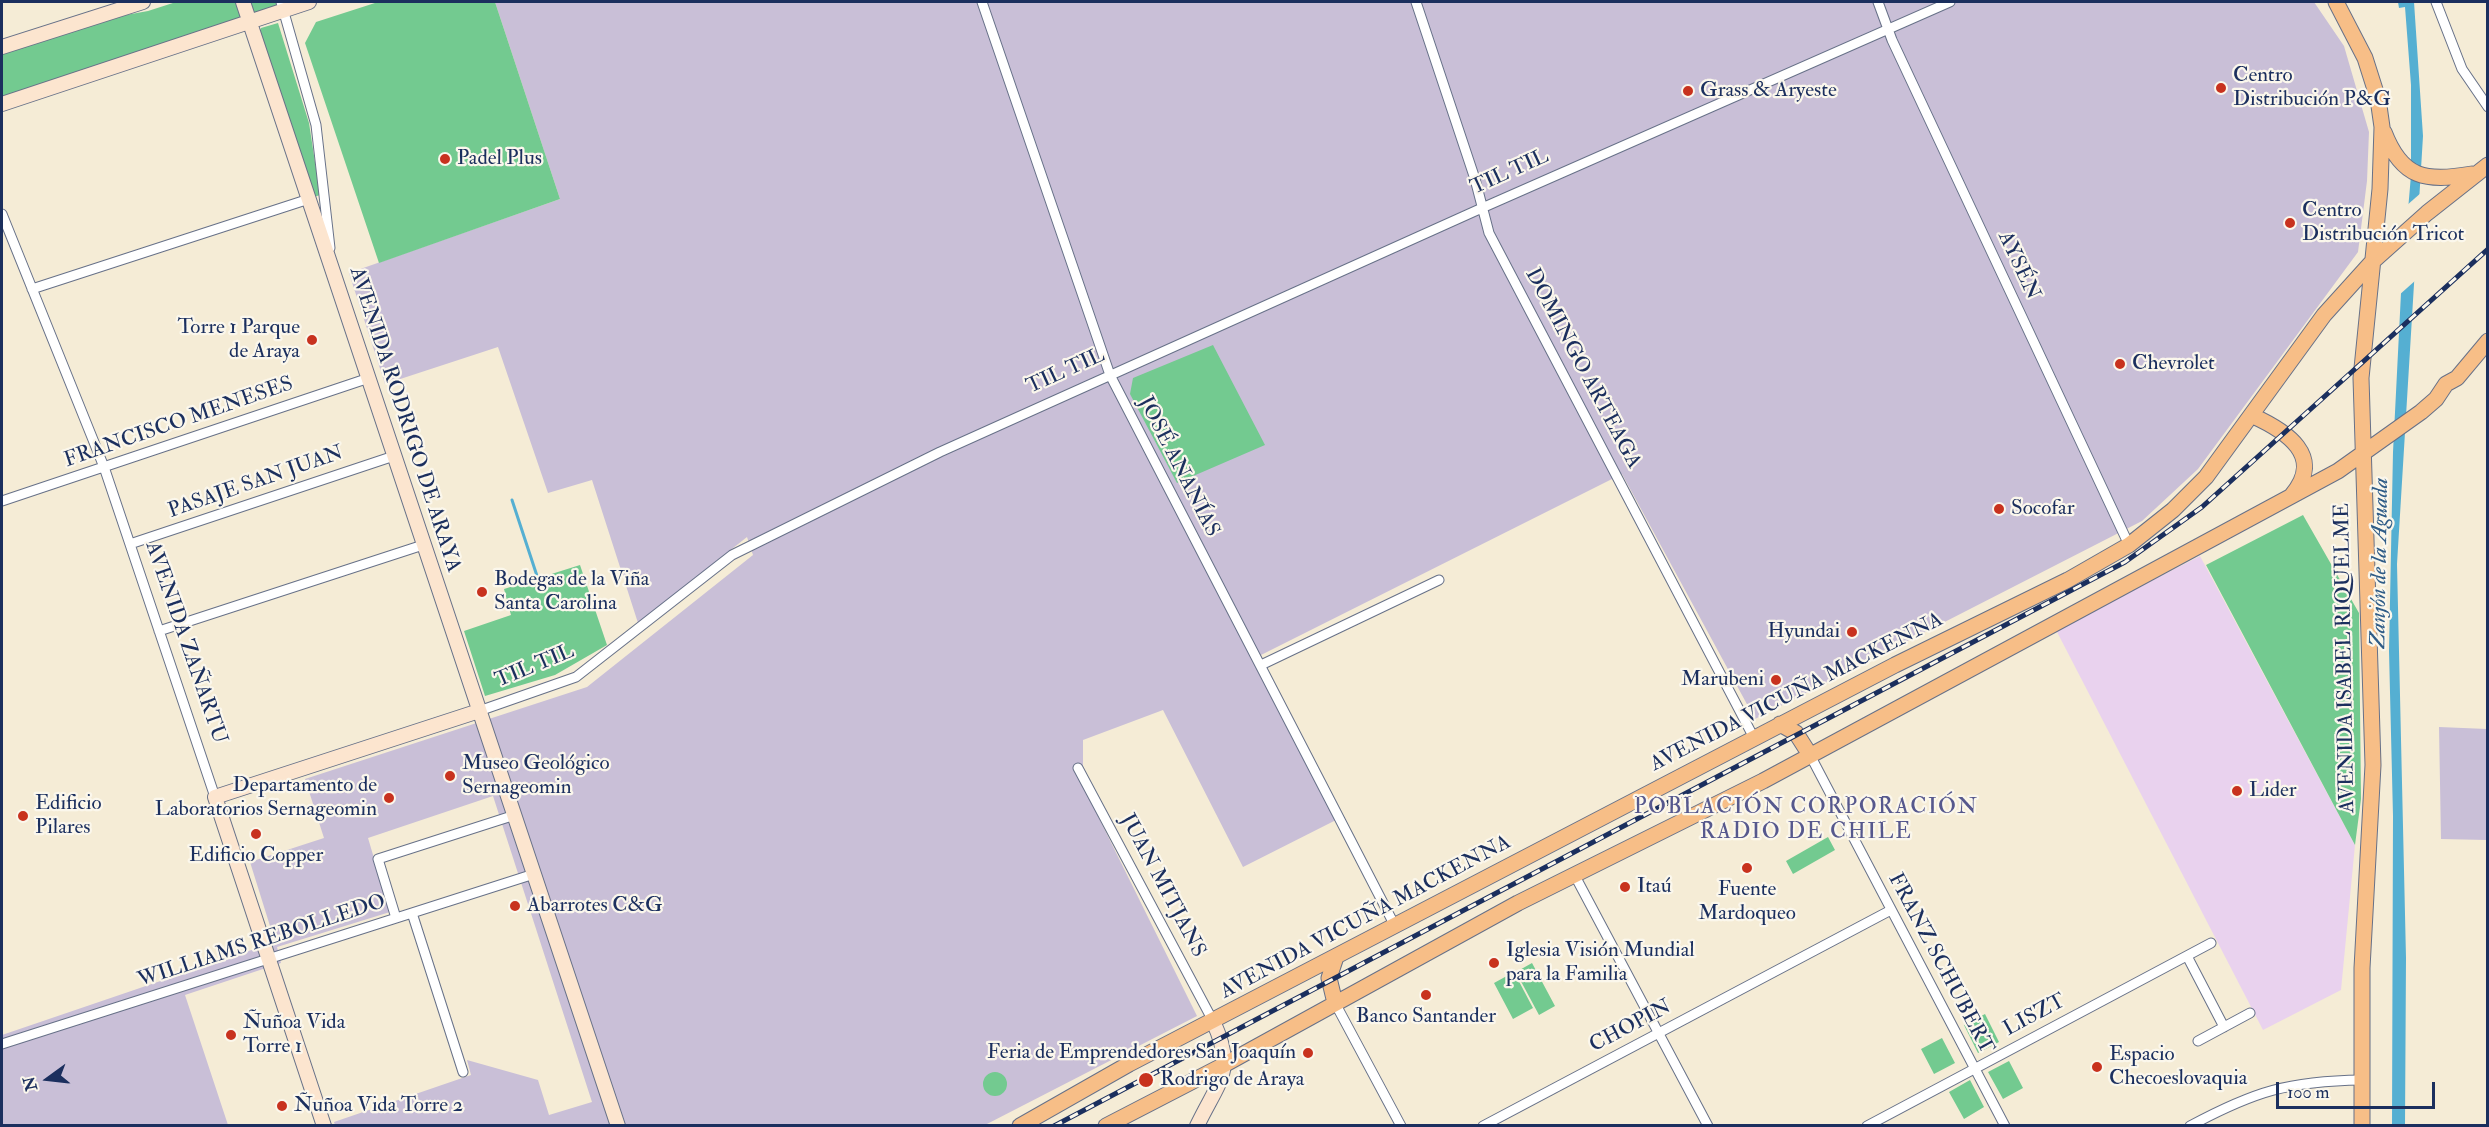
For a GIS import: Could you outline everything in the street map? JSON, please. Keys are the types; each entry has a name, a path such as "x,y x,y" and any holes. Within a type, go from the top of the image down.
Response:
{"main road":[{"path":"2,47 142,2"},
{"name":"AVENIDA RODRIGO DE ARAYA","path":"243,2 618,1125"},
{"path":"2,104 249,21 282,6 309,2"},
{"path":"2336,2 2365,58 2376,89 2382,127 2397,159 2409,170 2430,178 2481,169"},
{"name":"AVENIDA ISABEL RIQUELME","path":"2362,1125 2362,968 2373,765 2361,378 2380,189 2382,127"},
{"name":"AVENIDA VICUÑA MACKENNA","path":"1020,1125 1091,1084 1780,724 2068,580 2129,545 2197,487 2253,416 2324,315 2371,262 2481,169"},
{"path":"1106,1125 1226,1064 1574,874 1700,814 2291,497 2362,456 2410,421 2436,399 2446,384 2457,378 2487,341"},
{"path":"2253,416 2287,434 2300,449 2304,472 2299,487 2291,497"},
{"name":"TIL TIL","path":"215,797 479,711"},
{"path":"1780,724 1796,733 1810,755"},
{"name":"AVENIDA ZAÑARTU","path":"215,797 324,1125"},
{"path":"1335,1003 1329,978 1336,957"},
{"path":"1197,1125 1223,1075 1226,1064 1225,1048 1213,1021"}],"street":[{"name":"JOSÉ ANANÍAS","path":"982,2 1110,375 1395,926"},
{"name":"DOMINGO ARTEAGA","path":"1416,2 1475,179 1489,233 1754,738"},
{"name":"AYSÉN","path":"1878,2 1887,30 2129,545"},
{"name":"TIL TIL","path":"479,711 576,677 732,555 760,539 940,452 1482,208 1950,2"},
{"path":"2436,2 2462,69 2487,107"},
{"path":"282,6 316,125 332,268"},
{"path":"32,289 309,199"},
{"name":"AVENIDA ZAÑARTU","path":"2,214 104,467 215,797"},
{"name":"FRANCISCO MENESES","path":"2,501 369,378"},
{"name":"PASAJE SAN JUAN","path":"130,544 394,456"},
{"path":"159,631 423,545"},
{"path":"1261,665 1439,580"},
{"name":"FRANZ SCHUBERT","path":"1810,755 2005,1125"},
{"name":"JUAN MITJANS","path":"1078,768 1213,1021"},
{"path":"396,918 378,859 515,815"},
{"name":"WILLIAMS REBOLLEDO","path":"2,1044 534,874"},
{"path":"1574,874 1708,1125"},
{"name":"CHOPIN","path":"1483,1125 1891,910"},
{"path":"412,913 463,1072"},
{"name":"LISZT","path":"1867,1125 2211,943"},
{"path":"2187,956 2224,1027"},
{"path":"1335,1003 1401,1125"},
{"path":"2198,1041 2250,1013"},
{"path":"2190,1125 2244,1098 2277,1087 2309,1082 2362,1080"},
{"path":"2209,1116 2214,1125"}],"shaded area":[{"path":"495,2 2314,2 2344,46 2369,132 2367,181 2358,252 2198,469 2142,521 1755,719 1622,474 1261,655 1338,819 1243,867 1163,710 1083,740 1083,786 1197,1016 985,1125 335,1125 334,1122 471,1075 467,1060 538,1080 549,1115 592,1102 493,796 368,838 390,912 277,947 281,963 185,995 228,1125 2,1125 2,1035 275,942 250,862 324,838 305,779 587,687 753,555 747,537 638,623 592,480 548,493 498,347 385,384 349,273 560,199"},
{"path":"2200,556 2355,845 2341,990 2263,1030 2056,630"},
{"path":"2439,727 2487,729 2487,840 2441,839"}],"green space":[{"path":"176,2 293,2 2,101 2,54 109,18 148,11"},
{"name":"Padel Plus","path":"378,2 495,2 560,199 379,263 305,43 316,22"},
{"path":"278,23 309,123 320,195 314,197 259,33 261,28"},
{"path":"1213,345 1265,445 1177,483 1130,394 1133,378"},
{"path":"2303,515 2359,613 2361,799 2355,845 2206,565"},
{"path":"580,565 607,645 555,675 485,696 464,631 511,615 504,589"},
{"path":"1828,837 1835,850 1793,874 1786,861"},
{"path":"1532,963 1555,1006 1539,1015 1516,972"},
{"path":"1514,972 1533,1008 1513,1019 1494,983"},
{"path":"1985,1014 1999,1042 1978,1053 1964,1025"},
{"path":"1942,1038 1955,1063 1934,1074 1921,1049"},
{"path":"2009,1061 2023,1088 2003,1099 1988,1072"},
{"path":"995,1072 1004,1075 1007,1084 1004,1093 995,1096 986,1093 983,1084 986,1075"},
{"path":"1970,1080 1984,1107 1964,1119 1949,1092"}],"water":[{"path":"2398,2 2414,2 2423,136 2397,564 2406,958 2405,1125 2392,1126 2393,816 2389,651 2393,452 2401,293 2411,175 2411,85 2405,7 2399,8"}],"pier":[{"path":"2422,192 2416,280 2398,296 2406,206"}],"waterway":[{"path":"512,500 540,585"}],"railway":[{"path":"1054,1126 2125,562 2202,507 2488,249"}],"place":[{"name":"Centro Distribución P&G","path":"2221,88"},
{"name":"Grass & Aryeste","path":"1688,91"},
{"name":"Padel Plus","path":"445,159"},
{"name":"Centro Distribución Tricot","path":"2290,223"},
{"name":"Torre 1 Parque de Araya","path":"312,340"},
{"name":"Chevrolet","path":"2120,364"},
{"name":"Socofar","path":"1999,509"},
{"name":"Bodegas de la Viña Santa Carolina","path":"482,592"},
{"name":"Hyundai","path":"1852,632"},
{"name":"Marubeni","path":"1776,680"},
{"name":"Museo Geológico Sernageomin","path":"450,776"},
{"name":"Lider","path":"2237,791"},
{"name":"Departamento de Laboratorios Sernageomin","path":"389,798"},
{"name":"Edificio Pilares","path":"23,816"},
{"name":"Edificio Copper","path":"256,834"},
{"name":"Fuente Mardoqueo","path":"1747,868"},
{"name":"Itaú","path":"1625,887"},
{"name":"Abarrotes C&G","path":"515,906"},
{"name":"Iglesia Visión Mundial para la Familia","path":"1494,963"},
{"name":"Banco Santander","path":"1426,995"},
{"name":"Ñuñoa Vida Torre 1","path":"231,1035"},
{"name":"Feria de Emprendedores San Joaquín","path":"1308,1053"},
{"name":"Espacio Checoeslovaquia","path":"2097,1067"},
{"name":"Rodrigo de Araya","path":"1146,1080"},
{"name":"Ñuñoa Vida Torre 2","path":"282,1106"}],"district":[{"name":"POBLACIÓN CORPORACIÓN RADIO DE CHILE","path":"1806,820"}],"water label":[{"name":"Zanjón de la Aguada","path":"2381,563"}]}
